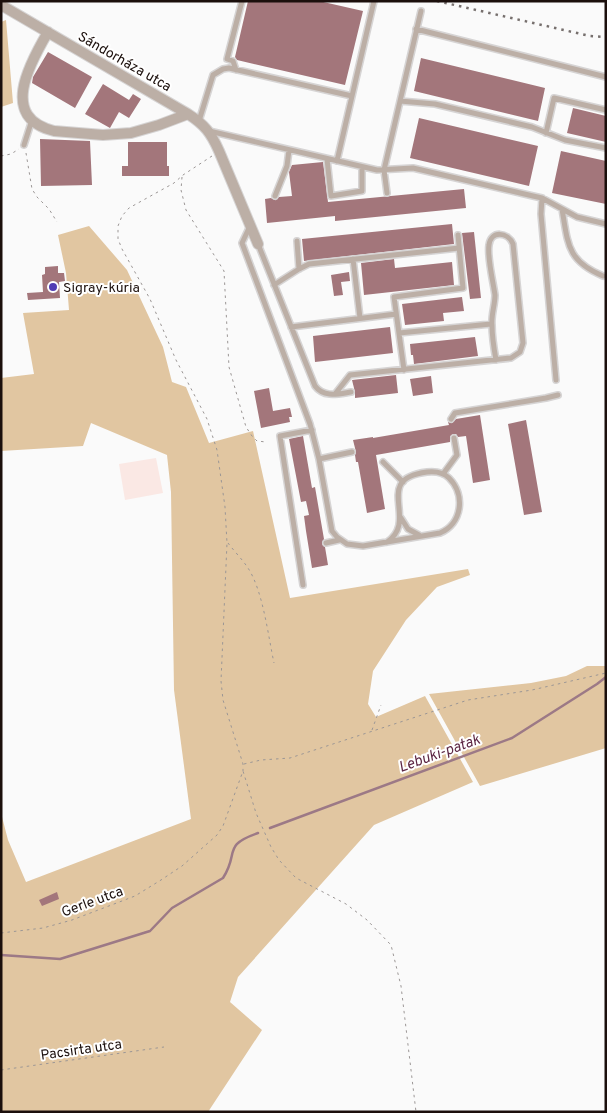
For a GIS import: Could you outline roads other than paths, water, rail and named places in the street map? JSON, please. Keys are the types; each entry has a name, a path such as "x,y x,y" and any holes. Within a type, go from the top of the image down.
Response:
{"street":[{"name":"Sándorháza utca","path":"1,5 199,121 209,131 219,151 258,244"},
{"path":"48,32 22,76 17,94 21,114 31,123 46,130 114,134 144,130 188,114"}],"lane":[{"path":"236,70 233,61 227,59 242,1"},
{"path":"337,161 374,1"},
{"path":"387,193 384,170 421,11"},
{"path":"416,29 606,77"},
{"path":"199,121 213,75 229,68 352,96"},
{"path":"546,133 554,98 606,110"},
{"path":"400,101 435,104 532,127 565,140 606,148"},
{"path":"24,145 31,123"},
{"path":"209,131 327,159 384,170 408,168 422,170 542,198 577,217 606,224"},
{"path":"275,196 290,150"},
{"path":"327,159 331,196 362,191 362,166"},
{"path":"542,198 541,214 556,380"},
{"path":"562,209 567,241 573,254 584,267 602,276"},
{"path":"250,226 242,243 312,430 332,531 339,540 355,546 387,542 421,536 446,530 455,522 460,506 457,489 451,480 443,474 426,472 412,475 403,482 397,495 402,522 408,529 421,536"},
{"path":"335,394 350,375 496,360 516,356 520,352 523,343 513,244 508,236 502,234 495,236 489,245 495,297 491,324 496,360"},
{"path":"404,370 394,297 463,288 458,235"},
{"path":"297,241 298,269"},
{"path":"258,244 314,386 323,393 351,392"},
{"path":"274,285 309,264 459,248"},
{"path":"353,260 360,318"},
{"path":"291,327 396,314"},
{"path":"399,333 491,324"},
{"path":"451,419 456,413 546,398 558,394"},
{"path":"303,585 280,436 312,430"},
{"path":"443,474 457,455 454,438"},
{"path":"319,459 352,452"},
{"path":"383,462 403,482"},
{"path":"387,542 397,532 400,517"},
{"path":"326,543 339,540"}],"waterway":[{"name":"Lebuki-patak","path":"270,828 512,738 606,677"},
{"name":"Lebuki-patak","path":"1,955 60,959 150,931 172,908 223,878 228,869 235,846 239,842 258,833"}],"railway":[{"path":"437,1 590,36 606,37"}],"place":[{"name":"Sigray-kúria","path":"53,287"}]}
